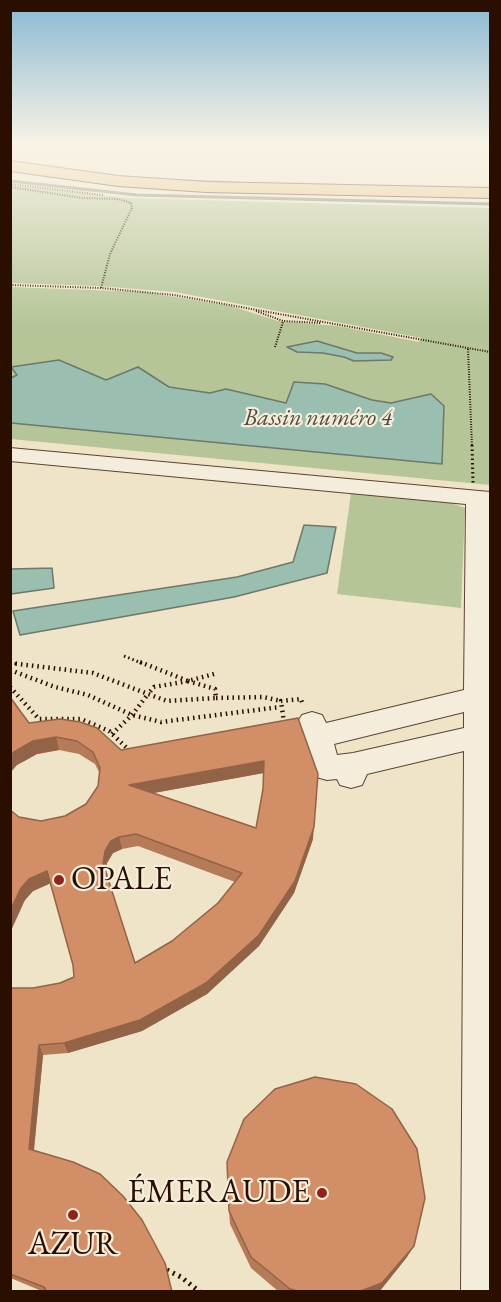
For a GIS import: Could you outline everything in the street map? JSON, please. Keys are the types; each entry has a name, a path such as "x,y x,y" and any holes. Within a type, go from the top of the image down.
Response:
{"street":[{"path":"10,454 480,494 478,736 485,1272"},
{"path":"478,698 317,729 327,768 352,771 478,736"}],"path":[{"path":"101,288 110,254 132,206"},
{"path":"10,285 101,288 174,295 490,352"},
{"path":"244,307 283,321 337,323"},
{"path":"275,347 283,321"},
{"path":"468,349 480,494"},
{"path":"124,656 215,689 216,698"},
{"path":"10,663 93,673 167,701 263,697 281,704"},
{"path":"10,670 55,687 88,695 132,715 161,722 301,699 317,729"},
{"path":"112,734 132,715 154,687 214,674"},
{"path":"10,687 39,719 81,720 112,734 129,751 140,749"},
{"path":"274,726 286,723 281,704"},
{"path":"167,1270 182,1277 200,1292"}],"shaded area":[{"path":"11,206 409,206 490,208 490,485 11,439 11,287 145,292 231,306 278,321 338,326 419,342 422,338 175,292 11,283"},
{"path":"351,493 448,502 465,508 461,608 337,594"}],"water":[{"path":"317,341 357,353 381,353 393,357 391,360 354,361 323,353 297,352 287,347"},
{"name":"Bassin numéro 4","path":"59,360 106,380 138,367 169,387 210,393 226,389 286,403 294,382 325,384 372,400 391,403 431,394 444,406 442,464 11,423 11,378 17,375 11,367"},
{"path":"304,525 336,527 327,573 234,597 20,635 13,611 237,577 293,562"},
{"path":"52,568 54,588 11,594 11,569"}],"building":[{"name":"OPALE","path":"10,697 29,723 60,719 80,722 97,728 121,750 298,718 318,774 314,827 295,881 259,935 206,983 140,1020 64,1043 39,1045 29,1149 73,1162 100,1174 123,1196 142,1220 165,1263 172,1292 47,1292 44,1287 10,1274 10,988 33,988 60,983 74,977 73,965 47,871 29,879 21,888 10,911 10,810 19,817 41,821 65,816 86,804 98,786 100,768 93,752 77,741 56,737 33,741 10,756","holes":["264,761 263,789 256,828 129,785","136,834 242,873 218,903 172,941 135,963 103,863 105,851 111,841"]},
{"name":"ÉMERAUDE","path":"315,1077 356,1084 392,1109 417,1149 425,1198 414,1246 382,1283 358,1292 301,1292 290,1289 251,1257 229,1211 227,1162 244,1119 275,1089"}],"place":[{"name":"OPALE","path":"59,880"},
{"name":"ÉMERAUDE","path":"322,1193"},
{"name":"AZUR","path":"73,1215"}]}
